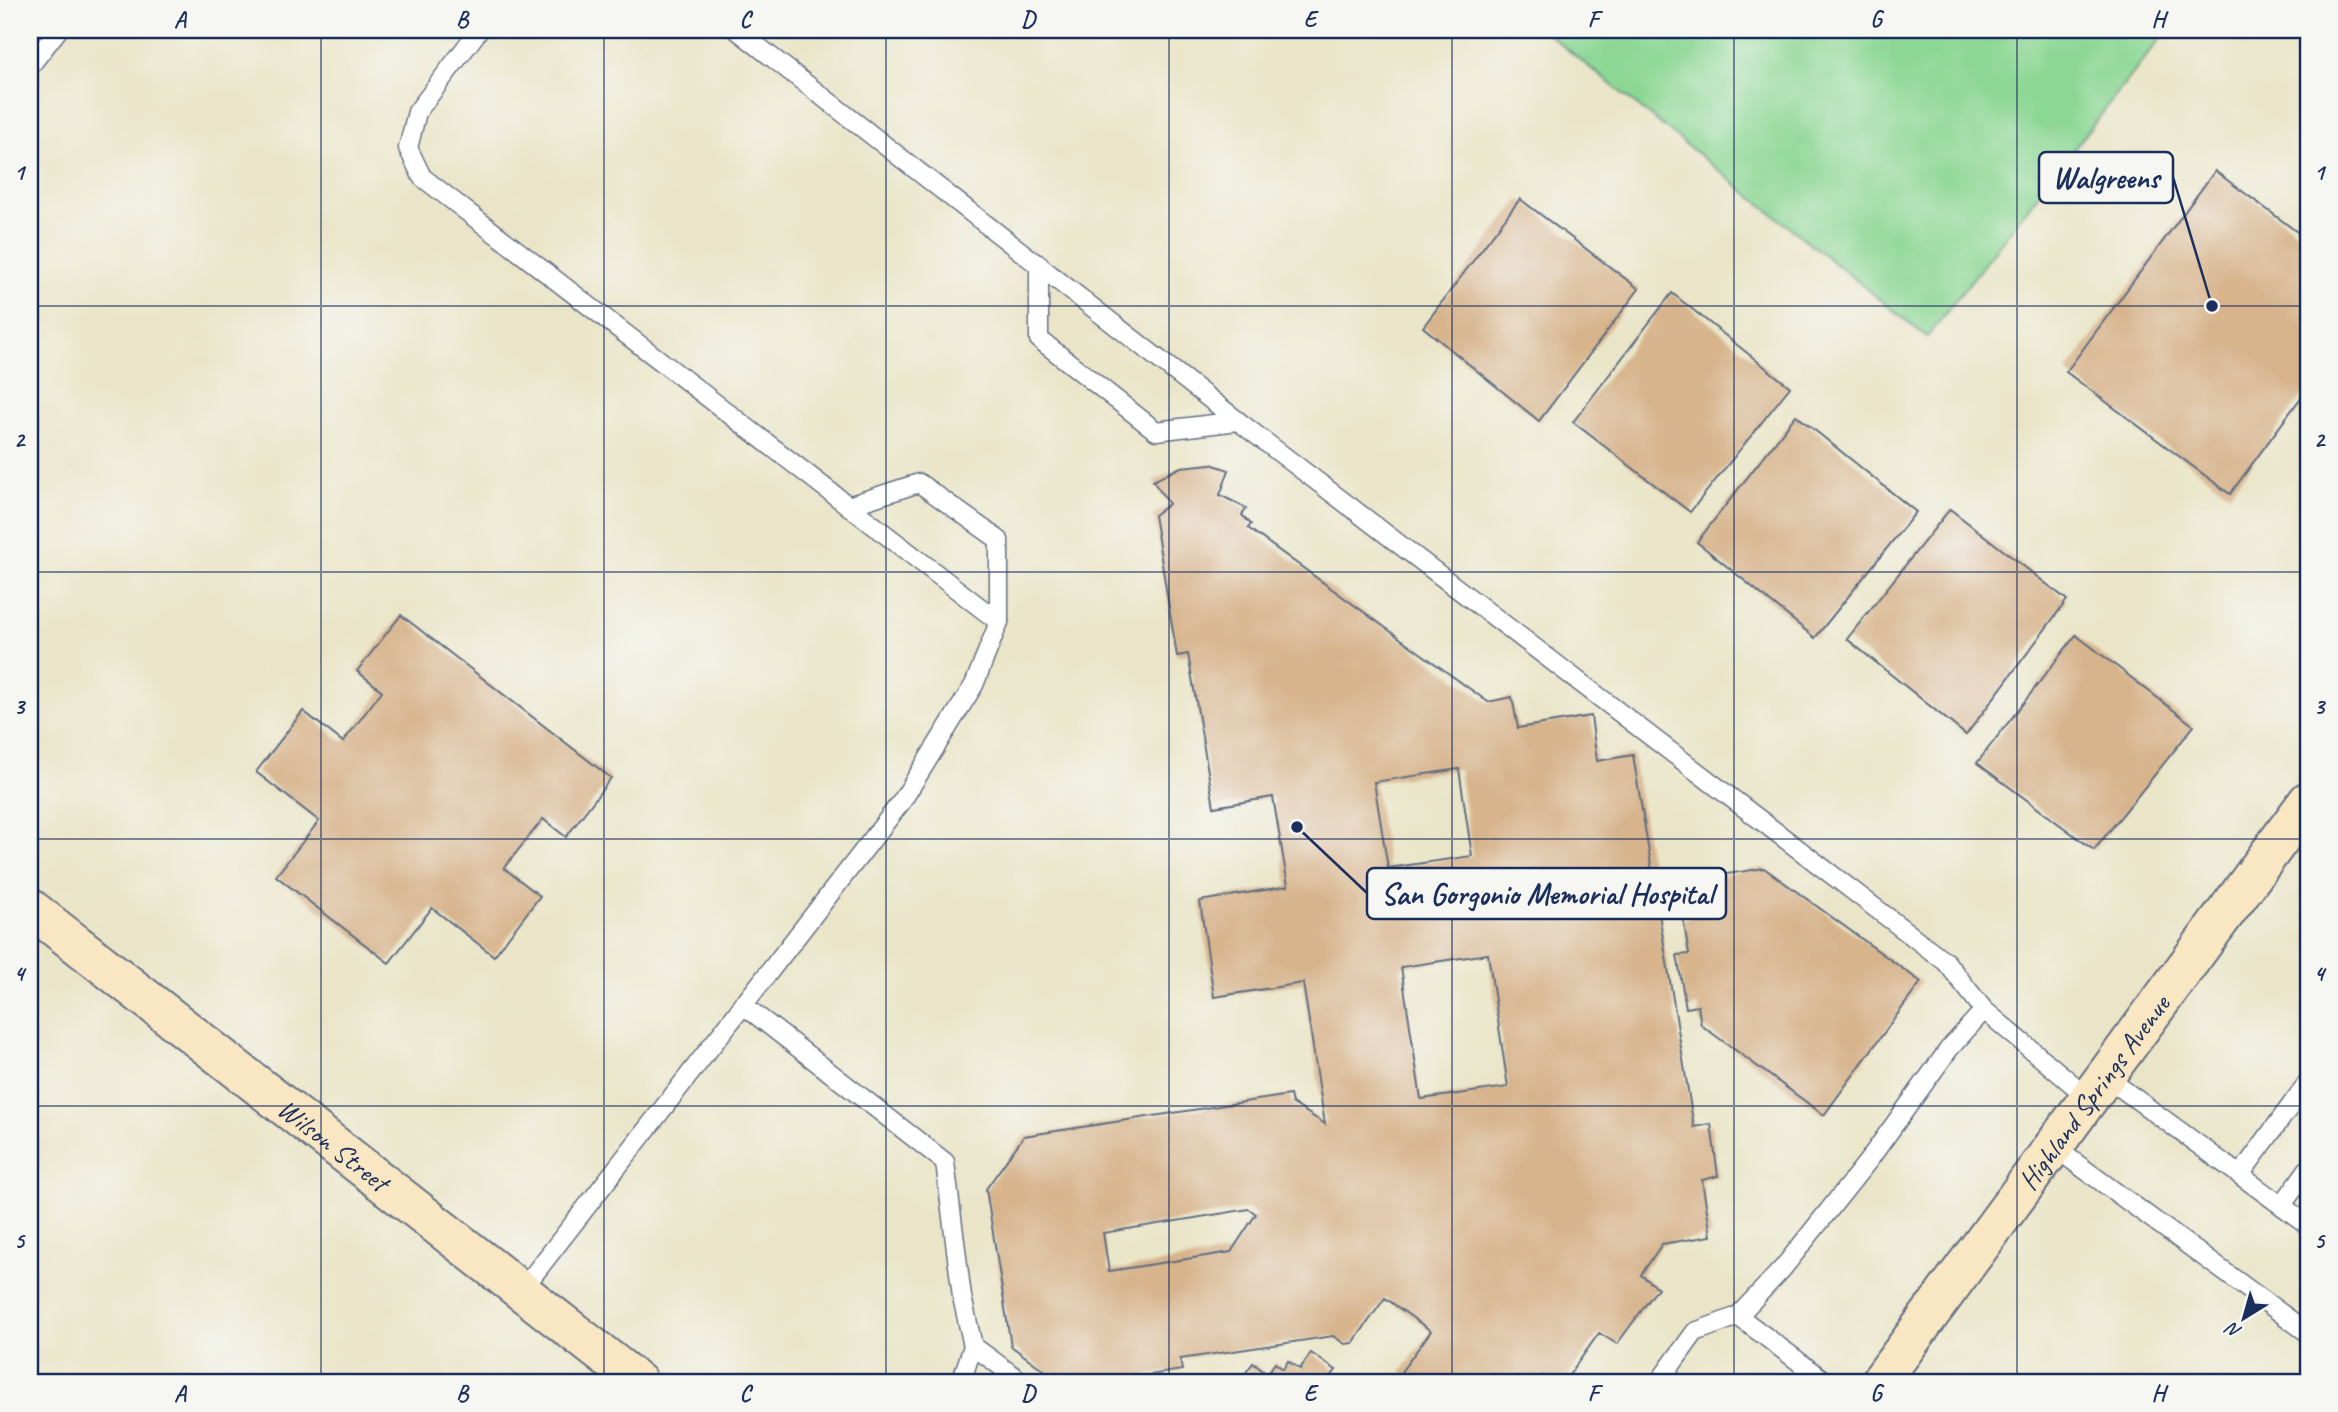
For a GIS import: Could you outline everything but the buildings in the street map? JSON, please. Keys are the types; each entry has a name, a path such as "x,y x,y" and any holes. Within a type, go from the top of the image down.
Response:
{"street":[{"name":"Highland Springs Avenue","path":"1880,1382 2308,801"},
{"name":"Wilson Street","path":"30,908 638,1382"}],"lane":[{"path":"30,66 58,30"},
{"path":"479,30 417,112 408,148 422,177 999,622"},
{"path":"737,30 1238,421 1946,962 1984,1010 2098,1088 2240,1175 2308,1225"},
{"path":"1039,264 1039,339 1156,431 1238,421"},
{"path":"521,1291 902,801 974,685 999,622 999,540 919,483 848,506"},
{"path":"742,1004 945,1163 962,1297 973,1346 961,1382"},
{"path":"1659,1382 1695,1332 1738,1316 1783,1268 1868,1161 1949,1049 1984,1010"},
{"path":"2240,1175 2308,1082"},
{"path":"2054,1146 2308,1333"},
{"path":"2282,1205 2308,1169"},
{"path":"1738,1316 1826,1382"},
{"path":"973,1346 1022,1382"}],"green space":[{"path":"1543,30 2167,30 1927,337"}],"place":[{"name":"Walgreens","path":"2212,306"},
{"name":"San Gorgonio Memorial Hospital","path":"1297,827"}]}
